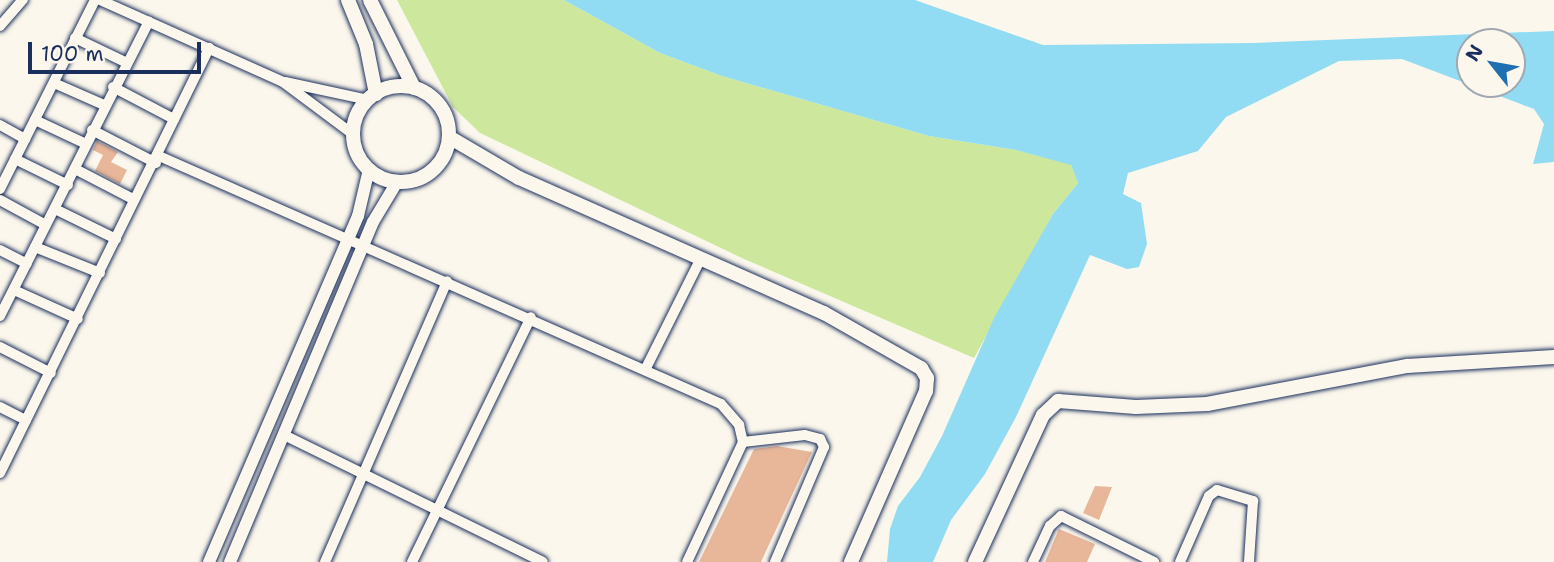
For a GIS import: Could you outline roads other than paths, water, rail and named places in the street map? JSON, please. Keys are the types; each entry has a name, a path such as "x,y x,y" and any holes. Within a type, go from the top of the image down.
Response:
{"main road":[{"path":"348,0 366,44 372,97"},
{"path":"370,0 414,88 443,110 449,137 444,155 432,172 397,182 369,169 354,135 357,116 372,97 401,86 414,88"},
{"path":"449,137 505,171 824,313 916,364 925,373 927,385 851,562"},
{"path":"975,562 1043,415 1058,401 1136,407 1207,404 1407,366 1554,358"}],"street":[{"path":"0,26 23,0"},
{"path":"0,189 95,0"},
{"path":"100,0 283,82 354,135"},
{"path":"0,316 4,300 14,290 77,170 104,105 149,21"},
{"path":"75,38 125,62"},
{"path":"0,473 78,319 133,199 157,159 209,48"},
{"path":"283,82 372,97"},
{"path":"54,83 104,105"},
{"path":"113,88 174,119"},
{"path":"35,120 86,144"},
{"path":"0,125 25,139"},
{"path":"92,130 531,317 721,404 739,425 743,442 687,562"},
{"path":"15,159 68,185"},
{"path":"209,562 363,202 369,169"},
{"path":"77,170 133,199"},
{"path":"230,562 364,245 397,182"},
{"path":"0,201 46,225"},
{"path":"55,209 116,239"},
{"path":"35,247 100,273"},
{"path":"0,250 27,264"},
{"path":"646,368 700,260"},
{"path":"325,562 447,281"},
{"path":"14,290 78,319"},
{"path":"412,562 531,317"},
{"path":"0,347 51,373"},
{"path":"0,407 26,420"},
{"path":"284,435 543,562"},
{"path":"743,442 805,435 820,439 824,447 775,562"},
{"path":"1180,562 1209,496 1217,490 1253,501 1250,562"},
{"path":"1032,562 1050,526 1061,516 1154,562"}],"water":[{"path":"564,0 915,0 1043,45 1254,43 1456,35 1456,79 1402,59 1339,61 1226,117 1198,151 1128,173 1123,194 1141,203 1147,244 1139,267 1127,269 1090,255 1016,417 985,474 951,520 933,562 887,562 890,529 898,506 920,477 942,436 994,318 1053,214 1078,183 1071,165 1016,150 929,136 722,76 660,53"},
{"path":"1554,31 1554,162 1533,164 1544,124 1534,109 1505,98 1526,98 1526,32"}]}
